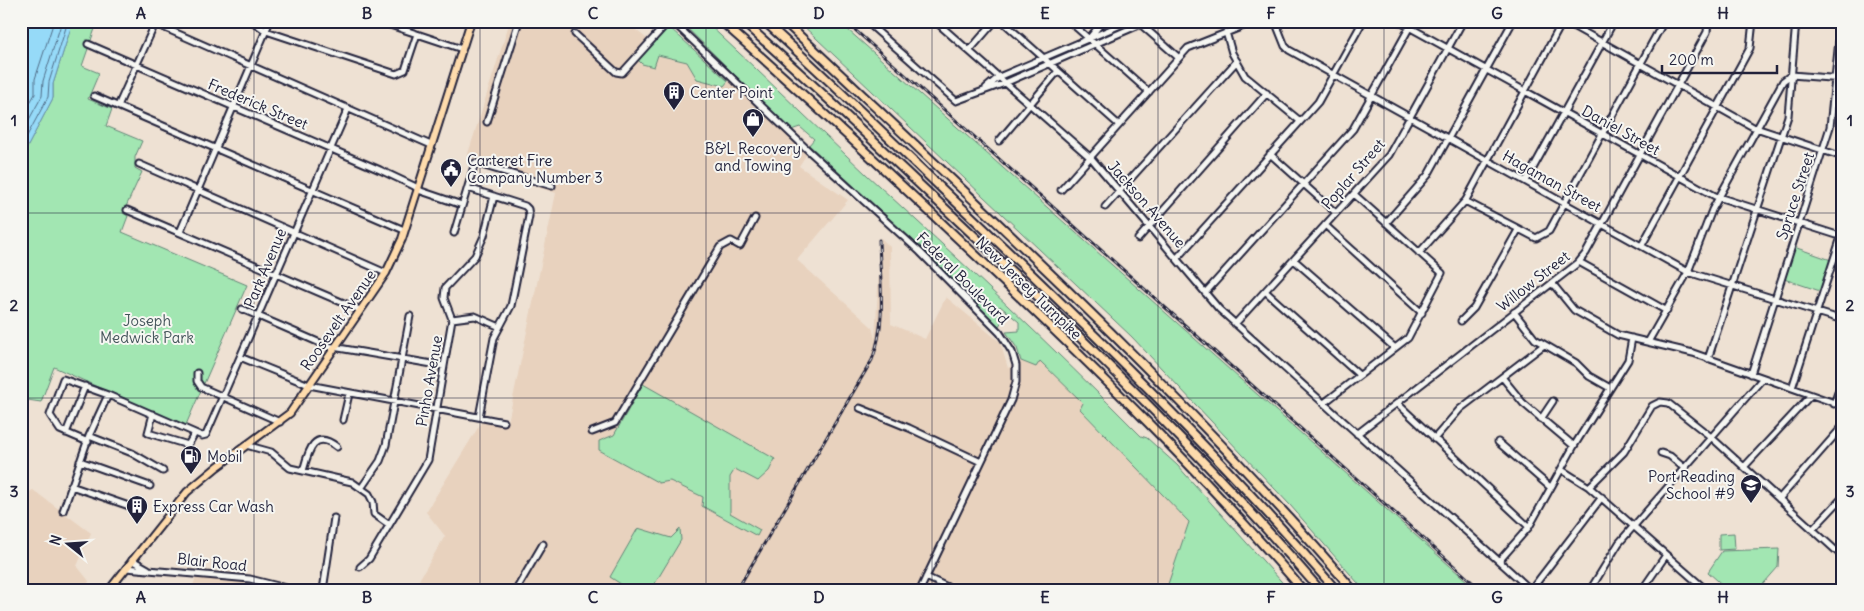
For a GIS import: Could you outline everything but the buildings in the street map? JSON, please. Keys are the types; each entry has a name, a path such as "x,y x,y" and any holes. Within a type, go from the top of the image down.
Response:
{"highway":[{"name":"New Jersey Turnpike","path":"721,21 848,135 1116,390 1229,507 1303,590"},
{"name":"New Jersey Turnpike","path":"742,21 853,121 1125,380 1221,479 1320,590"},
{"name":"New Jersey Turnpike","path":"764,21 1175,413 1265,509 1336,590"},
{"name":"New Jersey Turnpike","path":"784,21 1143,363 1241,463 1353,590"}],"main road":[{"name":"Roosevelt Avenue","path":"109,590 186,492 246,445 290,414 386,273 395,257 418,188 470,21"}],"street":[{"path":"149,21 432,145"},
{"path":"252,21 266,31 396,74 406,70 417,34"},
{"path":"180,232 270,21"},
{"path":"378,21 462,49"},
{"path":"487,122 519,21"},
{"path":"575,34 616,72 620,72 631,65 670,21"},
{"name":"Federal Boulevard","path":"670,21 920,252 1000,333 1009,346 1016,366 1015,387 920,590"},
{"name":"Jackson Avenue","path":"935,21 1091,158 1219,309 1531,590"},
{"path":"969,51 995,21"},
{"path":"1002,21 1120,126"},
{"path":"1070,21 1149,92"},
{"path":"1089,38 1103,21"},
{"path":"984,90 999,77 1130,21"},
{"path":"869,22 956,101 1049,64 1138,23 1148,21"},
{"path":"1061,190 1179,58 1194,44 1256,21"},
{"name":"Hagaman Street","path":"1275,21 1285,46 1289,50 1688,272 1843,320"},
{"path":"1177,258 1318,102 1363,21"},
{"name":"Daniel Street","path":"1398,21 1719,198 1842,235"},
{"path":"1205,292 1353,129 1413,21"},
{"name":"Poplar Street","path":"1235,324 1389,155 1463,21"},
{"path":"1386,223 1428,175 1513,21"},
{"path":"1420,253 1465,201 1564,21 1601,44 1756,128 1843,157"},
{"path":"1526,181 1614,21"},
{"path":"1465,201 1536,238 1549,231 1664,21"},
{"name":"Willow Street","path":"1357,434 1579,262 1603,224 1707,32 1708,21"},
{"path":"1642,245 1750,48 1753,21"},
{"path":"1708,359 1734,285 1788,116 1796,21"},
{"name":"Spruce Street","path":"1750,374 1830,127 1841,21"},
{"path":"1138,23 1179,58"},
{"path":"118,106 155,24"},
{"path":"1226,32 1245,76 1300,121"},
{"name":"Frederick Street","path":"88,44 331,149 418,188 423,192 462,205"},
{"path":"1105,207 1237,61"},
{"path":"999,140 1058,71"},
{"path":"1648,342 1688,272 1719,198 1783,81 1791,75 1843,79"},
{"path":"1138,238 1267,93"},
{"path":"94,96 404,230"},
{"name":"Park Avenue","path":"195,433 204,436 223,397 348,109"},
{"path":"1270,154 1336,213"},
{"path":"454,233 475,163 552,186"},
{"path":"138,164 386,273"},
{"path":"468,188 525,206 529,216 512,306 494,338 480,417"},
{"path":"1324,403 1408,338 1442,273 1354,194"},
{"name":"Pinho Avenue","path":"360,567 368,559 425,467 437,410 452,319 444,298 445,288 475,256 484,236 494,196"},
{"path":"127,210 360,310"},
{"path":"592,432 615,423 720,247 732,241 740,246 755,218"},
{"path":"1325,225 1422,313"},
{"path":"1461,321 1474,308 1518,230"},
{"path":"1792,388 1842,235"},
{"path":"1294,260 1395,348"},
{"path":"1579,262 1667,311"},
{"path":"1552,283 1574,310 1618,335 1708,359 1843,406"},
{"path":"1265,291 1359,375"},
{"path":"242,309 327,346 444,366"},
{"path":"1514,312 1534,339 1576,363 1589,376 1610,388"},
{"path":"362,487 380,461 386,445 410,316"},
{"path":"452,319 475,316 500,327"},
{"path":"1499,561 1529,528 1574,446 1628,360 1632,338"},
{"path":"1434,440 1460,409 1544,345"},
{"path":"240,356 308,385 504,422"},
{"path":"197,373 198,385 280,422"},
{"path":"1502,377 1523,403 1574,446"},
{"path":"1590,590 1619,543 1763,378"},
{"path":"1834,404 1843,378"},
{"path":"153,414 147,430 148,433 188,445 195,433 153,414 108,395 63,379 50,415 60,430 66,433 132,452 163,471"},
{"path":"66,433 85,386"},
{"path":"343,420 349,394"},
{"path":"63,511 80,461 108,395"},
{"path":"1744,467 1811,395"},
{"path":"1541,418 1553,401"},
{"path":"1589,487 1624,452 1649,410 1656,403 1664,402 1672,405 1711,437 1843,557"},
{"path":"1397,403 1529,528"},
{"path":"860,408 909,428 981,462"},
{"path":"1779,499 1843,426"},
{"path":"303,471 308,450 314,443 324,441 337,447"},
{"path":"1498,442 1550,488"},
{"path":"246,445 271,452 290,468 346,480 362,487 371,498 374,514 388,524"},
{"path":"1662,453 1670,456 1684,468"},
{"path":"80,461 150,486"},
{"path":"1562,470 1602,497 1701,588"},
{"path":"71,486 129,506"},
{"path":"1531,590 1602,497"},
{"path":"1813,529 1843,497"},
{"path":"323,590 334,518"},
{"path":"516,590 543,544"},
{"path":"1642,590 1666,555"},
{"path":"132,560 148,568"},
{"name":"Blair Road","path":"126,568 143,571 148,568 265,581 294,590"},
{"path":"926,577 954,590"}],"shaded area":[{"path":"510,21 625,21 652,43 657,55 687,62 697,79 724,86 732,78 810,149 799,166 848,200 797,260 872,327 875,339 881,238 890,247 891,324 925,339 946,297 1000,342 1008,368 1021,361 1035,366 1040,361 1084,403 1080,409 1189,522 1166,590 413,590 445,536 426,512 484,418 508,422 556,193 475,167 477,159 467,157"},
{"path":"33,490 91,533 77,566 89,581 86,590 21,590 21,496"},
{"path":"198,573 287,586 293,590 191,590"}],"green space":[{"name":"Joseph Medwick Park","path":"73,21 97,23 82,66 99,73 88,99 112,109 106,126 142,141 135,157 135,168 142,172 123,213 128,216 122,232 247,285 185,427 54,367 41,402 21,399 21,257 25,244 21,244 21,159 53,98 53,84"},
{"path":"680,21 705,21 726,40 1006,304 1141,436 1147,438 1177,465 1289,590 1166,590 1189,522 1080,409 1083,403 1040,361 1036,367 1021,361 1017,348 1006,332 1019,331 1019,322 1000,306 996,310 1002,321 999,326 967,297 926,252 809,145 814,139 800,127 791,130"},
{"path":"798,21 838,21 1477,590 1364,590 1290,505 1132,337"},
{"path":"669,27 728,81 724,86 697,79 687,62 658,55 654,67 642,64 636,58"},
{"path":"1794,247 1831,260 1820,291 1784,279"},
{"path":"643,384 775,459 769,471 758,481 735,469 730,477 730,513 760,530 757,536 702,506 703,497 670,481 659,483 599,450 599,441 614,435"},
{"path":"638,528 671,538 680,529 681,540 651,590 630,590 610,577"},
{"path":"1734,533 1735,549 1719,550 1719,534"},
{"path":"1779,549 1778,567 1758,590 1728,590 1708,572 1722,551"}],"water":[{"path":"21,21 73,21 53,84 53,98 21,159"}],"railway":[{"path":"845,21 1481,590"},
{"path":"737,590 872,360 877,346 881,316 879,240"}],"place":[{"name":"Center Point","path":"674,111"},
{"name":"B&L Recovery and Towing","path":"753,138"},
{"name":"Carteret Fire Company Number 3","path":"451,188"},
{"name":"Mobil","path":"191,475"},
{"name":"Port Reading School #9","path":"1751,504"},
{"name":"Express Car Wash","path":"137,525"}]}
